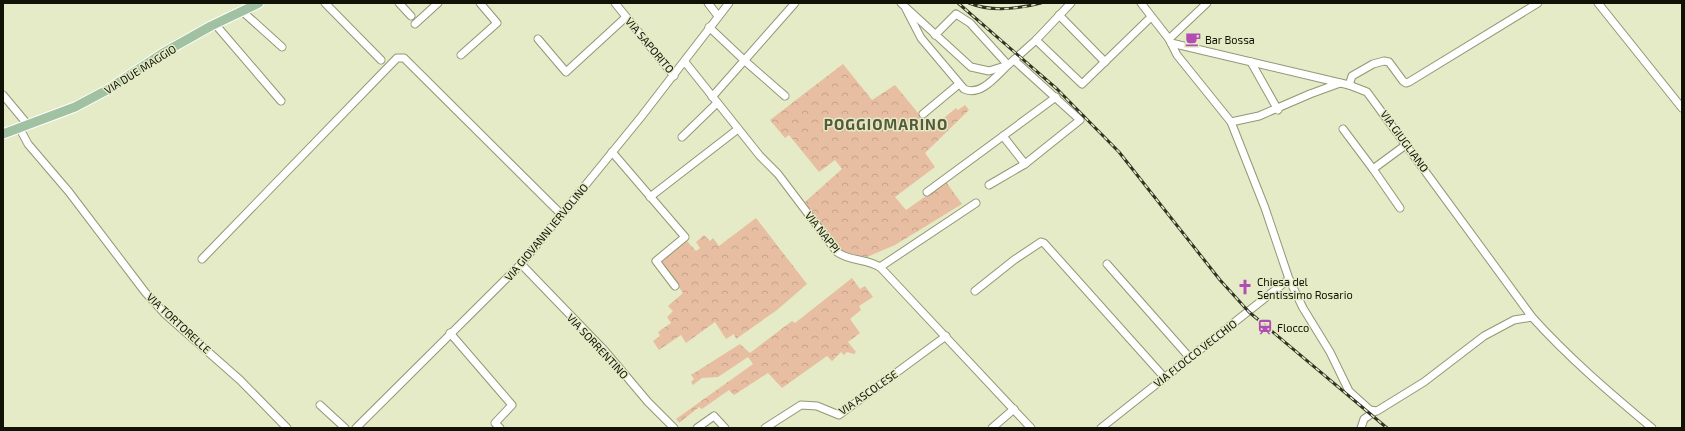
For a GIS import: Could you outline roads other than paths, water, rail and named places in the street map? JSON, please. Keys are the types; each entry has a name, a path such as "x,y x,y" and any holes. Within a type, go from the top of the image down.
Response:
{"main road":[{"name":"VIA DUE MAGGIO","path":"3,134 75,107 107,90 162,54 215,24 259,3"}],"street":[{"path":"325,3 381,60"},
{"path":"399,3 411,16"},
{"path":"415,24 438,3"},
{"path":"461,55 497,23 480,3"},
{"name":"VIA SAPORITO","path":"615,3 674,76 709,27 729,3"},
{"path":"708,3 718,16"},
{"path":"682,137 715,100 745,61 795,3"},
{"path":"901,3 935,36 975,68 989,71 998,70 1008,65"},
{"path":"906,9 921,38 959,84 968,91 986,86 1036,40 1071,3"},
{"path":"1141,3 1150,17 1173,42 1177,55 1231,122 1266,208 1289,279 1302,308 1330,352 1349,391 1374,412"},
{"path":"1173,42 1207,3"},
{"path":"1348,85 1352,76 1372,64 1384,61 1389,62 1406,83 1409,82 1538,3"},
{"path":"1598,3 1682,108"},
{"path":"242,11 282,47"},
{"path":"935,36 954,14 956,14 970,23 1008,65"},
{"path":"1059,15 1105,62"},
{"path":"538,39 566,72 626,17"},
{"path":"1036,40 1082,84 1150,17"},
{"path":"215,24 281,101"},
{"path":"709,27 745,61 786,96"},
{"name":"VIA GIUGLIANO","path":"1173,42 1348,85 1367,92 1374,98 1532,317 1586,372 1652,428"},
{"path":"202,259 397,58 404,58 561,214"},
{"path":"989,185 1025,164 1080,120 1014,60"},
{"name":"VIA NAPPI","path":"685,62 760,156 778,174 837,252 843,257 875,263 880,267 1031,428"},
{"path":"1251,62 1278,110"},
{"name":"VIA GIOVANNI IERVOLINO","path":"356,428 521,264 674,76"},
{"path":"1231,122 1278,110 1310,94 1340,83"},
{"path":"923,114 959,84"},
{"name":"VIA TORTORELLE","path":"3,95 24,127 35,154 69,192 145,292 164,313 240,380 287,428"},
{"path":"927,192 1056,97"},
{"path":"650,197 738,129"},
{"path":"1343,129 1400,208"},
{"path":"1003,136 1025,164"},
{"path":"1372,169 1407,144"},
{"path":"612,152 685,237 656,261 675,286"},
{"path":"880,267 976,203"},
{"path":"974,292 1014,260 1043,242 1164,377"},
{"name":"VIA SORRENTINO","path":"521,264 605,351 648,402 674,428"},
{"path":"1107,264 1190,358"},
{"name":"VIA FLOCCO VECCHIO","path":"1101,428 1289,279"},
{"path":"1361,428 1364,419 1424,382 1484,336 1514,320 1532,317"},
{"path":"450,333 512,404 495,423 500,428"},
{"name":"VIA ASCOLESE","path":"765,428 801,405 817,406 839,415 946,336"},
{"path":"320,405 345,428"},
{"path":"992,428 1014,409"},
{"path":"697,428 714,416 725,428"}],"railway":[{"path":"958,3 1057,89 1119,152 1220,280 1249,312 1387,428"},
{"path":"969,3 995,9 1023,7 1041,3"}],"place":[{"name":"Bar Bossa","path":"1193,39"},
{"name":"Chiesa del Sentissimo Rosario","path":"1245,287"},
{"name":"Flocco","path":"1265,327"}],"district":[{"name":"POGGIOMARINO","path":"886,124"}]}
